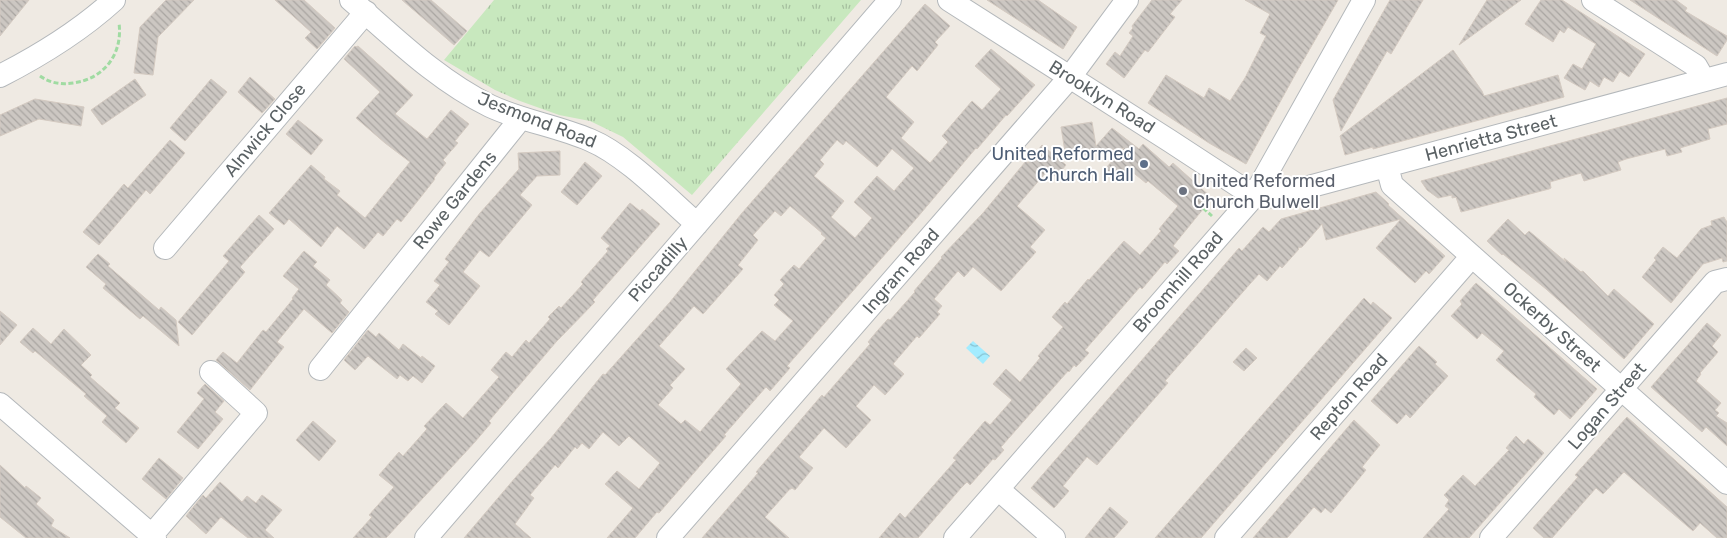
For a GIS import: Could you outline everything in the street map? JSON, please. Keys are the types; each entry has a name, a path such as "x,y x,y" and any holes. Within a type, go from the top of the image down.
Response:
{"street":[{"name":"Piccadilly","path":"426,538 890,0"},
{"name":"Brooklyn Road","path":"949,0 1170,140 1254,196"},
{"name":"Ingram Road","path":"668,538 1070,77 1127,0"},
{"name":"Broomhill Road","path":"955,538 1254,196 1364,0"},
{"path":"1593,0 1696,66 1704,80"},
{"path":"0,76 70,36 103,4"},
{"name":"Jesmond Road","path":"358,6 437,74 490,106 590,140 606,148 625,161 697,224"},
{"name":"Alnwick Close","path":"165,248 358,6"},
{"name":"Henrietta Street","path":"1254,196 1275,196 1727,74"},
{"name":"Rowe Gardens","path":"320,369 521,118"},
{"name":"Ockerby Street","path":"1387,166 1392,185 1727,483"},
{"name":"Repton Road","path":"1226,538 1472,256"},
{"name":"Logan Street","path":"1491,538 1716,282 1727,279"},
{"path":"0,404 154,536 256,413 211,372"},
{"path":"998,489 1054,538"}],"path":[{"path":"27,62 36,73 48,82 67,84 84,82 102,72 114,56 121,36 118,20 103,4"},
{"path":"1203,208 1213,216"}],"green space":[{"path":"494,0 861,0 692,195 623,137 590,121 559,115 520,101 495,90 444,60"}],"water":[{"path":"973,341 990,356 983,364 966,348"}],"building":[{"path":"0,0 29,0 0,36"},
{"path":"166,0 194,0 158,37 153,75 134,73 140,27"},
{"path":"275,0 304,0 335,28 317,49 305,38 311,32"},
{"path":"402,0 431,0 467,31 454,45"},
{"path":"987,0 1038,0 1077,27 1063,49"},
{"path":"1152,0 1182,0 1170,14 1175,17 1148,52 1145,50 1124,78 1106,64 1115,52 1120,56 1133,36 1129,33 1133,28 1132,26"},
{"path":"1245,0 1338,0 1246,164 1209,143 1148,103 1166,75 1204,98 1209,88 1230,101 1245,78 1266,36 1260,33 1270,14"},
{"path":"1390,0 1423,0 1391,54 1387,51 1341,131 1333,100"},
{"path":"1487,0 1521,0 1459,45"},
{"path":"1541,0 1562,0 1645,54 1629,77 1620,71 1613,82 1604,77 1599,87 1590,81 1585,90 1564,78 1573,64 1582,69 1596,44 1568,27 1564,33 1560,30 1553,42 1525,24"},
{"path":"1630,0 1676,0 1687,8 1685,11 1727,36 1727,40 1717,56"},
{"path":"925,4 950,26 935,42 938,45 917,71 912,66 886,97 914,122 901,138 930,163 948,142 942,136 972,101 982,110 1001,89 975,66 991,49 1035,85 976,148 787,366 790,368 770,391 766,387 724,435 726,436 635,538 607,538 633,508 605,484 617,471 639,489 660,463 629,436 619,446 603,432 589,449 582,443 577,449 575,447 558,468 555,465 530,495 534,498 515,524 531,538 464,538 551,438 603,374 605,375 670,302 742,213","holes":["837,140 843,145 846,141 877,167 892,149 914,168 894,191 877,176 854,202 872,218 855,238 831,217 844,201 814,176 824,164 820,160","790,206 826,238 799,269 794,265 780,280 784,284 774,295 779,300 774,305 793,321 775,341 762,331 726,369 741,384 700,432 685,420 681,424 658,405 673,388 670,385 685,369 659,346 694,306 703,314 743,269 738,265 758,240 753,235 775,211 781,216"]},
{"path":"355,46 358,46 413,95 395,114 427,139 451,110 469,124 455,141 458,143 443,160 446,163 435,179 401,222 397,219 383,236 378,232 364,249 337,226 321,247 289,219 284,225 269,213 311,165 325,177 324,179 340,191 337,195 365,218 410,162 356,118 380,92 344,59"},
{"path":"1453,50 1484,96 1558,75 1564,97 1345,155 1340,136"},
{"path":"250,77 275,99 262,113 238,92"},
{"path":"135,79 146,95 102,125 91,110"},
{"path":"211,79 227,92 185,141 170,128"},
{"path":"1727,98 1727,124 1708,129 1710,139 1680,148 1682,152 1667,156 1665,149 1626,159 1618,162 1621,170 1584,181 1581,173 1550,182 1551,188 1549,189 1461,212 1456,197 1452,198 1452,195 1438,198 1427,190 1421,181"},
{"path":"35,99 84,107 81,126 39,119 0,136 0,115"},
{"path":"298,120 323,140 311,155 286,134"},
{"path":"1092,122 1096,146 1112,128 1139,149 1143,144 1169,167 1173,163 1212,198 1173,246 1179,251 1167,264 1165,262 1142,289 1140,287 1085,350 1089,353 1076,367 1074,365 1068,371 1001,447 1004,450 995,460 993,459 970,485 967,482 961,488 918,538 879,538 900,513 905,518 956,460 953,458 985,421 990,425 1012,400 993,384 1006,369 1020,382 1040,358 1038,356 1063,327 1052,317 1065,302 1067,304 1124,241 1140,255 1161,231 1159,229 1178,206 1148,181 1146,183 1130,170 1120,183 1105,169 1124,148 1066,158 1061,127"},
{"path":"170,140 185,153 150,194 146,190 99,245 83,232 124,184 128,188"},
{"path":"1042,145 1066,165 1056,177 1048,170 1017,206 1045,230 1030,247 1036,252 1001,291 973,267 964,277 958,271 934,299 942,306 937,312 940,314 919,338 917,336 893,364 904,374 885,395 874,385 856,406 871,420 846,448 824,428 799,457 813,468 795,490 792,488 789,490 765,517 789,538 702,538 822,395 824,397 870,344 868,342 878,330 888,319 890,320 915,292 941,257 983,213 1026,161 1028,163"},
{"path":"560,151 560,175 537,176 520,195 532,205 489,257 480,250 463,272 480,286 449,325 435,314 438,311 426,302 440,285 434,281 449,262 445,259 480,213 519,169 518,153"},
{"path":"585,162 602,176 577,205 561,192"},
{"path":"1376,192 1445,256 1429,274 1426,271 1415,283 1376,248 1401,219 1326,240 1322,224 1302,247 1298,248 1282,268 1280,266 1267,281 1259,274 1165,381 1168,383 1097,465 1087,457 1063,486 1069,491 1054,508 1031,488 1239,248 1242,251 1263,227 1269,232 1281,219"},
{"path":"630,203 640,211 642,209 660,224 593,300 595,302 556,342 489,421 491,423 474,443 386,538 353,538 372,517 369,515 394,487 379,475 399,452 403,456 427,429 424,426 446,403 463,418 499,377 491,370 506,352 512,357 526,340 529,343 550,319 548,317 559,306 561,308 583,284 581,282 608,251 606,249 610,246 601,238"},
{"path":"259,215 274,229 240,267 245,272 192,335 178,322 229,261 223,256"},
{"path":"1724,217 1727,221 1727,261 1723,262 1722,258 1703,264 1671,303 1642,277 1656,260 1654,258 1663,247 1677,258 1701,229 1712,225 1711,221"},
{"path":"1508,219 1525,235 1529,231 1566,262 1564,258 1581,272 1583,271 1608,296 1614,289 1654,324 1624,359 1546,289 1487,241"},
{"path":"304,251 317,262 313,266 330,280 326,285 342,300 340,303 349,312 332,333 304,309 277,342 284,347 250,390 216,360 223,352 237,363 263,330 266,332 293,299 299,289 283,276"},
{"path":"98,254 110,264 108,266 159,310 161,307 176,320 179,346 143,316 140,319 103,288 106,284 86,267"},
{"path":"1476,283 1597,389 1570,419 1559,409 1554,415 1534,397 1536,394 1496,360 1504,351 1482,333 1477,339 1451,316 1462,304 1460,301"},
{"path":"1364,298 1371,305 1373,302 1392,318 1201,538 1155,538"},
{"path":"0,311 17,325 0,345"},
{"path":"1707,323 1721,335 1712,346 1718,352 1700,373 1696,381 1721,403 1715,410 1719,413 1716,416 1727,423 1727,446 1706,427 1702,432 1651,387"},
{"path":"33,328 51,344 64,329 91,355 81,365 92,375 90,377 120,403 115,408 139,428 126,443 102,422 107,416 84,396 86,394 35,351 33,353 20,342"},
{"path":"368,330 376,337 379,333 399,350 403,344 435,366 422,383 413,376 408,381 400,375 397,379 368,356 355,370 344,360"},
{"path":"1419,346 1437,362 1435,364 1448,376 1410,418 1406,414 1397,424 1371,401"},
{"path":"1246,348 1257,358 1244,371 1233,362"},
{"path":"205,384 224,401 215,412 223,419 198,449 177,432 204,399 197,393"},
{"path":"1627,417 1727,507 1727,538 1717,538 1700,523 1693,531 1624,472 1603,494 1596,488 1552,538 1544,538 1533,528 1578,477 1575,475"},
{"path":"1354,420 1380,445 1362,467 1366,470 1331,513 1325,508 1321,513 1314,507 1287,538 1253,538"},
{"path":"313,421 336,441 319,461 296,440"},
{"path":"1516,436 1524,444 1528,439 1544,453 1469,538 1423,538 1449,509 1445,506 1449,500 1444,495 1463,475 1475,486 1509,450 1506,448"},
{"path":"159,458 183,478 166,499 142,479"},
{"path":"0,465 25,488 26,486 41,498 36,504 54,520 51,526 70,538 26,538 0,517"},
{"path":"220,482 242,502 247,496 256,503 262,495 282,510 265,530 274,538 248,538 221,517 206,534 186,516 203,495 206,498"},
{"path":"1110,507 1128,522 1114,538 1085,538"}],"place":[{"name":"United Reformed Church Hall","path":"1144,164"},
{"name":"United Reformed Church Bulwell","path":"1183,191"}]}
